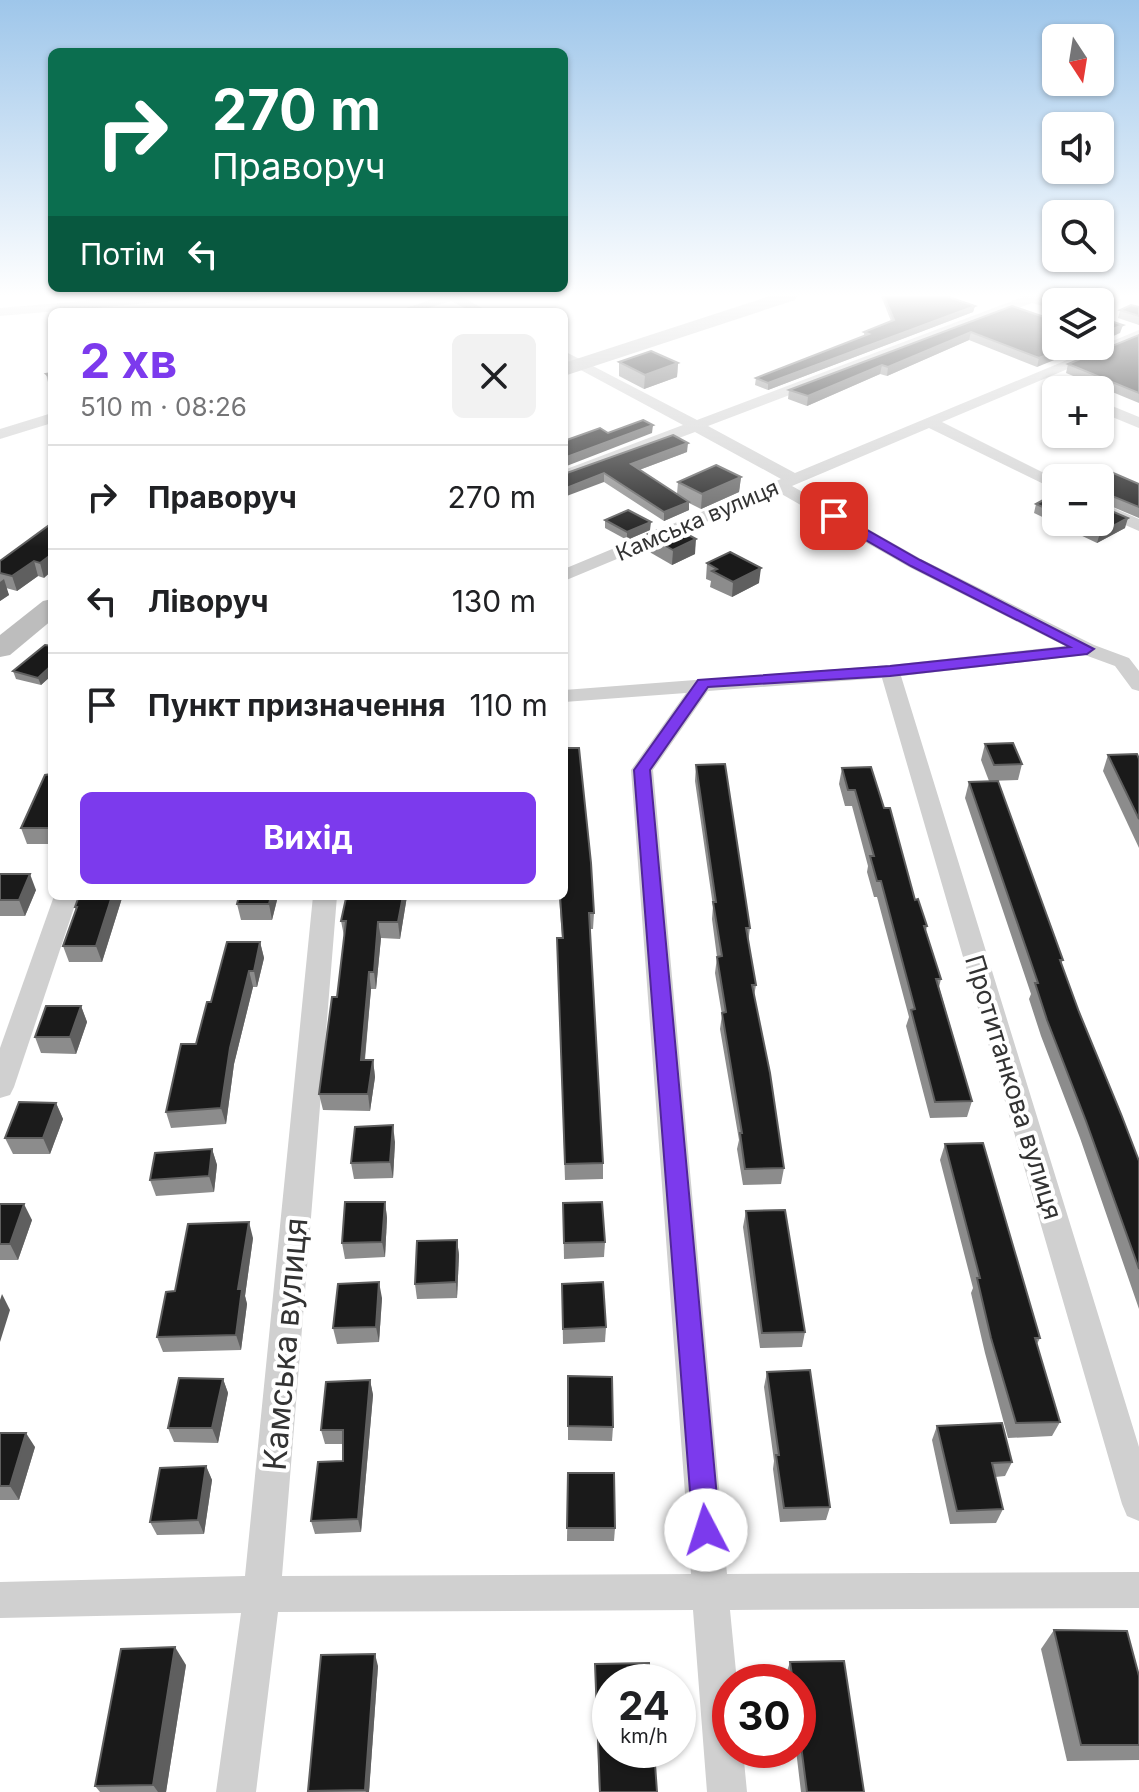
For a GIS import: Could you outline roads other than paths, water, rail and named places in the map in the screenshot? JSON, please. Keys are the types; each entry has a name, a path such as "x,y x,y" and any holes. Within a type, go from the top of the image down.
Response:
{"main road":[{"path":"0,649 48,610"}],"street":[{"path":"600,380 698,425 915,563 1087,649 1122,662 1139,685"},
{"path":"568,474 815,380"},
{"name":"Камська вулиця","path":"568,574 931,423 1050,380"},
{"path":"1114,412 1139,423"},
{"path":"0,434 48,419"},
{"path":"931,423 1042,478"},
{"path":"1114,514 1139,526"},
{"path":"568,696 890,671 1087,649"},
{"name":"Протитанкова вулиця","path":"890,671 1139,1504"},
{"path":"703,683 642,770 727,1792"},
{"path":"0,1087 65,900"},
{"name":"Камська вулиця","path":"236,1792 262,1594 325,900"},
{"path":"0,1600 262,1594 1139,1590"}]}
